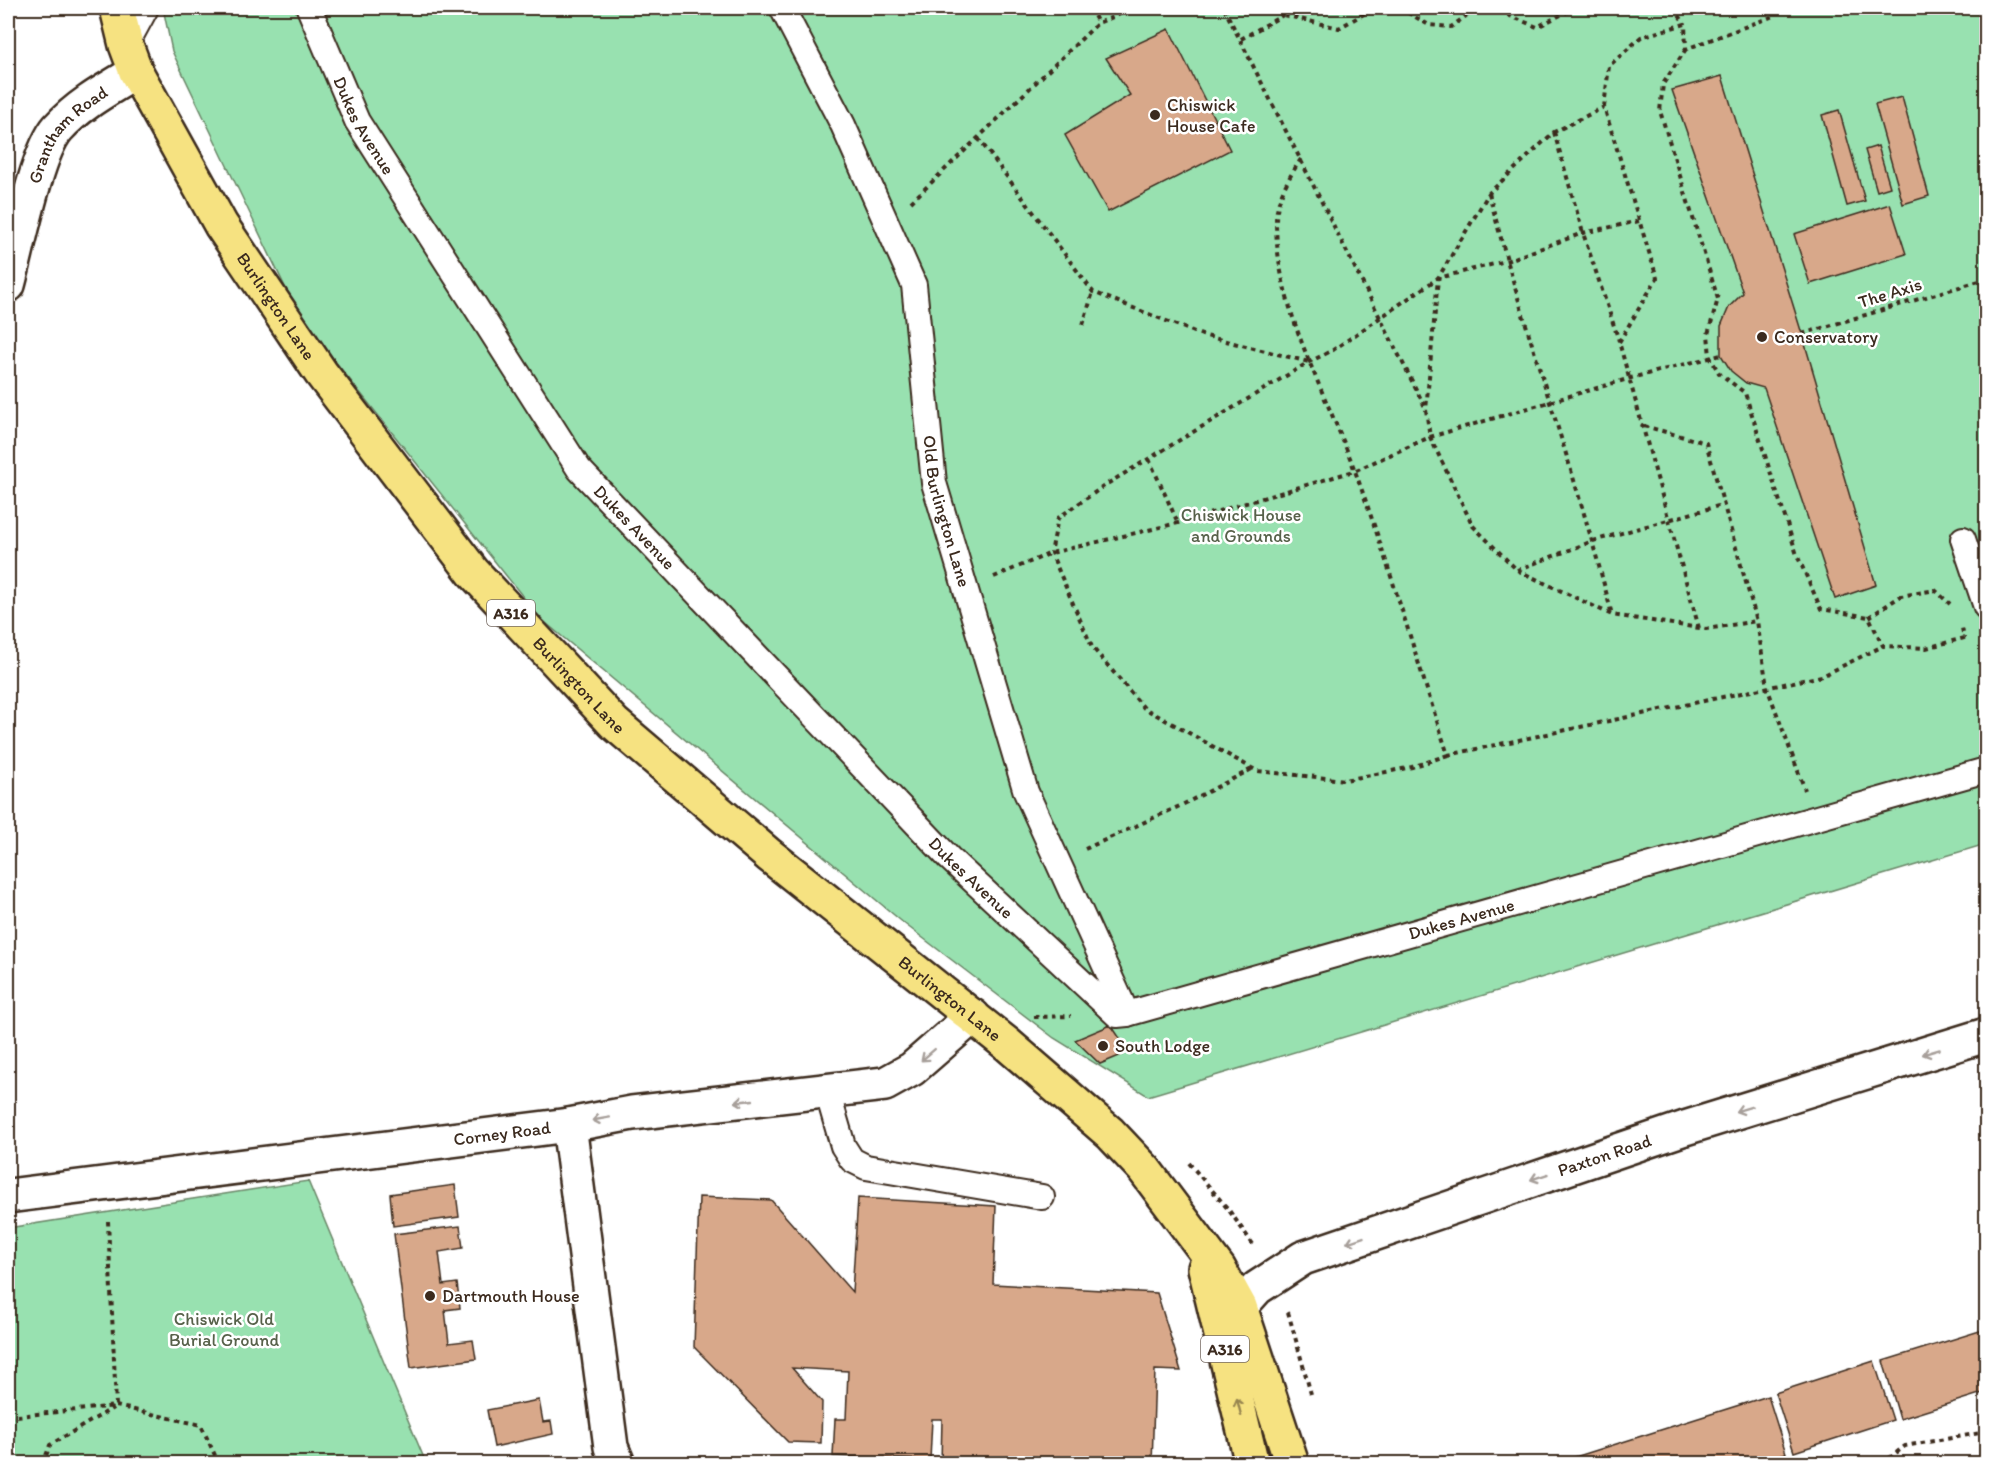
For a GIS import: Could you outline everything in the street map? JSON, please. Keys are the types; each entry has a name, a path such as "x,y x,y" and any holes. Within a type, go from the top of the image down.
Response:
{"highway":[{"name":"Burlington Lane","path":"117,8 131,59 221,225 321,373 472,572 614,723 769,855 973,1016 1110,1133 1144,1169 1219,1269 1240,1308 1292,1464"},
{"name":"Burlington Lane","path":"1194,1235 1208,1278 1252,1464"}],"street":[{"name":"Grantham Road","path":"8,285 42,159 56,130 131,59"},
{"name":"Corney Road","path":"8,1197 569,1125 632,1113 885,1084 912,1069 973,1016"},
{"name":"Paxton Road","path":"1240,1308 1257,1288 1303,1257 1684,1128 1986,1035"},
{"path":"569,1125 611,1447 618,1464"}],"lane":[{"path":"131,59 146,8"},
{"name":"Dukes Avenue","path":"309,8 357,121 579,469 950,858 1117,1015 1986,770"},
{"name":"Old Burlington Lane","path":"782,8 843,125 914,285 934,483 1026,792 1127,1014"},
{"path":"1964,539 1986,607"},
{"path":"827,1091 843,1146 852,1160 866,1167 1042,1197"}],"path":[{"path":"1090,8 1098,23"},
{"path":"887,225 1098,23 1135,8"},
{"path":"1224,8 1426,410"},
{"path":"1280,8 1283,15"},
{"path":"1241,39 1283,15 1339,28 1374,8"},
{"path":"1400,8 1429,25 1451,27 1477,8"},
{"path":"1491,8 1537,27 1575,8"},
{"path":"1674,8 1685,24 1686,49 1663,84 1660,111 1718,299 1708,334 1710,357 1719,373 1745,393 1797,555 1821,609 1869,617 1901,596 1935,590 1951,605"},
{"path":"1686,49 1771,17 1776,8"},
{"path":"1619,342 1657,278 1604,107 1609,66 1641,37 1685,24"},
{"path":"1604,107 1554,132 1489,193 1438,278 1426,410 1430,437 1473,526 1517,570 1612,615 1706,629 1757,621"},
{"path":"1986,127 1982,128 1986,144"},
{"path":"1554,132 1583,233 1631,378 1668,521 1699,627"},
{"path":"978,138 1093,292 1202,335 1309,362"},
{"path":"1301,159 1286,182 1276,220 1284,286 1309,362 1354,471 1448,756"},
{"path":"1489,193 1506,261 1552,402 1612,615"},
{"path":"1639,221 1583,233 1506,261 1438,278 1333,350 1309,362 1149,459 1058,518 1051,553 1092,647 1144,708 1252,769 1345,780 1822,676 1883,646 1926,648 1964,638 1961,621"},
{"name":"The Axis","path":"1802,334 1986,279"},
{"path":"1083,325 1093,292"},
{"path":"966,589 1051,553 1178,523 1354,471 1430,437 1631,378 1721,355"},
{"path":"1644,426 1706,443 1757,621 1767,687 1804,789"},
{"path":"1149,459 1178,523"},
{"path":"1517,570 1593,541 1725,504"},
{"path":"1869,617 1883,646"},
{"path":"1058,861 1182,805 1252,769"},
{"path":"1184,1158 1228,1209 1259,1253"},
{"path":"106,1183 116,1406"},
{"path":"1285,1302 1312,1399"},
{"path":"43,1464 50,1445 116,1406"},
{"path":"8,1417 116,1406 201,1425 219,1464"},
{"path":"1882,1464 1905,1446 1986,1432"}],"green space":[{"name":"Chiswick House and Grounds","path":"163,8 1986,8 1986,844 1148,1096 1054,1038 906,925 540,618 299,316 172,51"},
{"name":"Chiswick Old Burial Ground","path":"308,1181 426,1463 8,1463 8,1228"}],"building":[{"name":"Chiswick House Cafe","path":"1169,29 1230,150 1108,212 1065,135 1130,95 1106,58"},
{"name":"Conservatory","path":"1722,76 1802,334 1876,585 1835,599 1764,388 1746,383 1731,371 1721,355 1721,326 1729,307 1743,293 1672,90"},
{"path":"1902,97 1929,196 1903,204 1875,104"},
{"path":"1839,110 1865,201 1847,206 1822,115"},
{"path":"1878,146 1890,187 1877,191 1865,150"},
{"path":"1890,204 1906,254 1810,284 1794,234"},
{"name":"South Lodge","path":"1111,1025 1129,1052 1100,1064 1075,1040"},
{"path":"455,1185 459,1217 393,1226 390,1194"},
{"path":"699,1197 771,1200 852,1292 858,1198 996,1206 993,1284 1157,1293 1181,1371 1155,1370 1152,1464 941,1464 942,1419 932,1419 930,1460 833,1456 835,1419 846,1419 848,1371 792,1368 822,1402 821,1443 788,1442 694,1347"},
{"name":"Dartmouth House","path":"460,1226 463,1248 439,1252 443,1285 457,1283 460,1308 445,1310 449,1343 473,1340 476,1359 411,1368 394,1234"},
{"path":"1986,1329 1986,1392 1900,1419 1883,1361"},
{"path":"1874,1361 1893,1420 1794,1452 1775,1393"},
{"path":"1768,1396 1786,1453 1753,1464 1553,1464"},
{"path":"539,1400 543,1422 551,1421 553,1434 494,1447 487,1410"}],"place":[{"name":"Chiswick House Cafe","path":"1155,115"},
{"name":"Conservatory","path":"1762,337"},
{"name":"South Lodge","path":"1103,1046"},
{"name":"Dartmouth House","path":"430,1296"}]}
